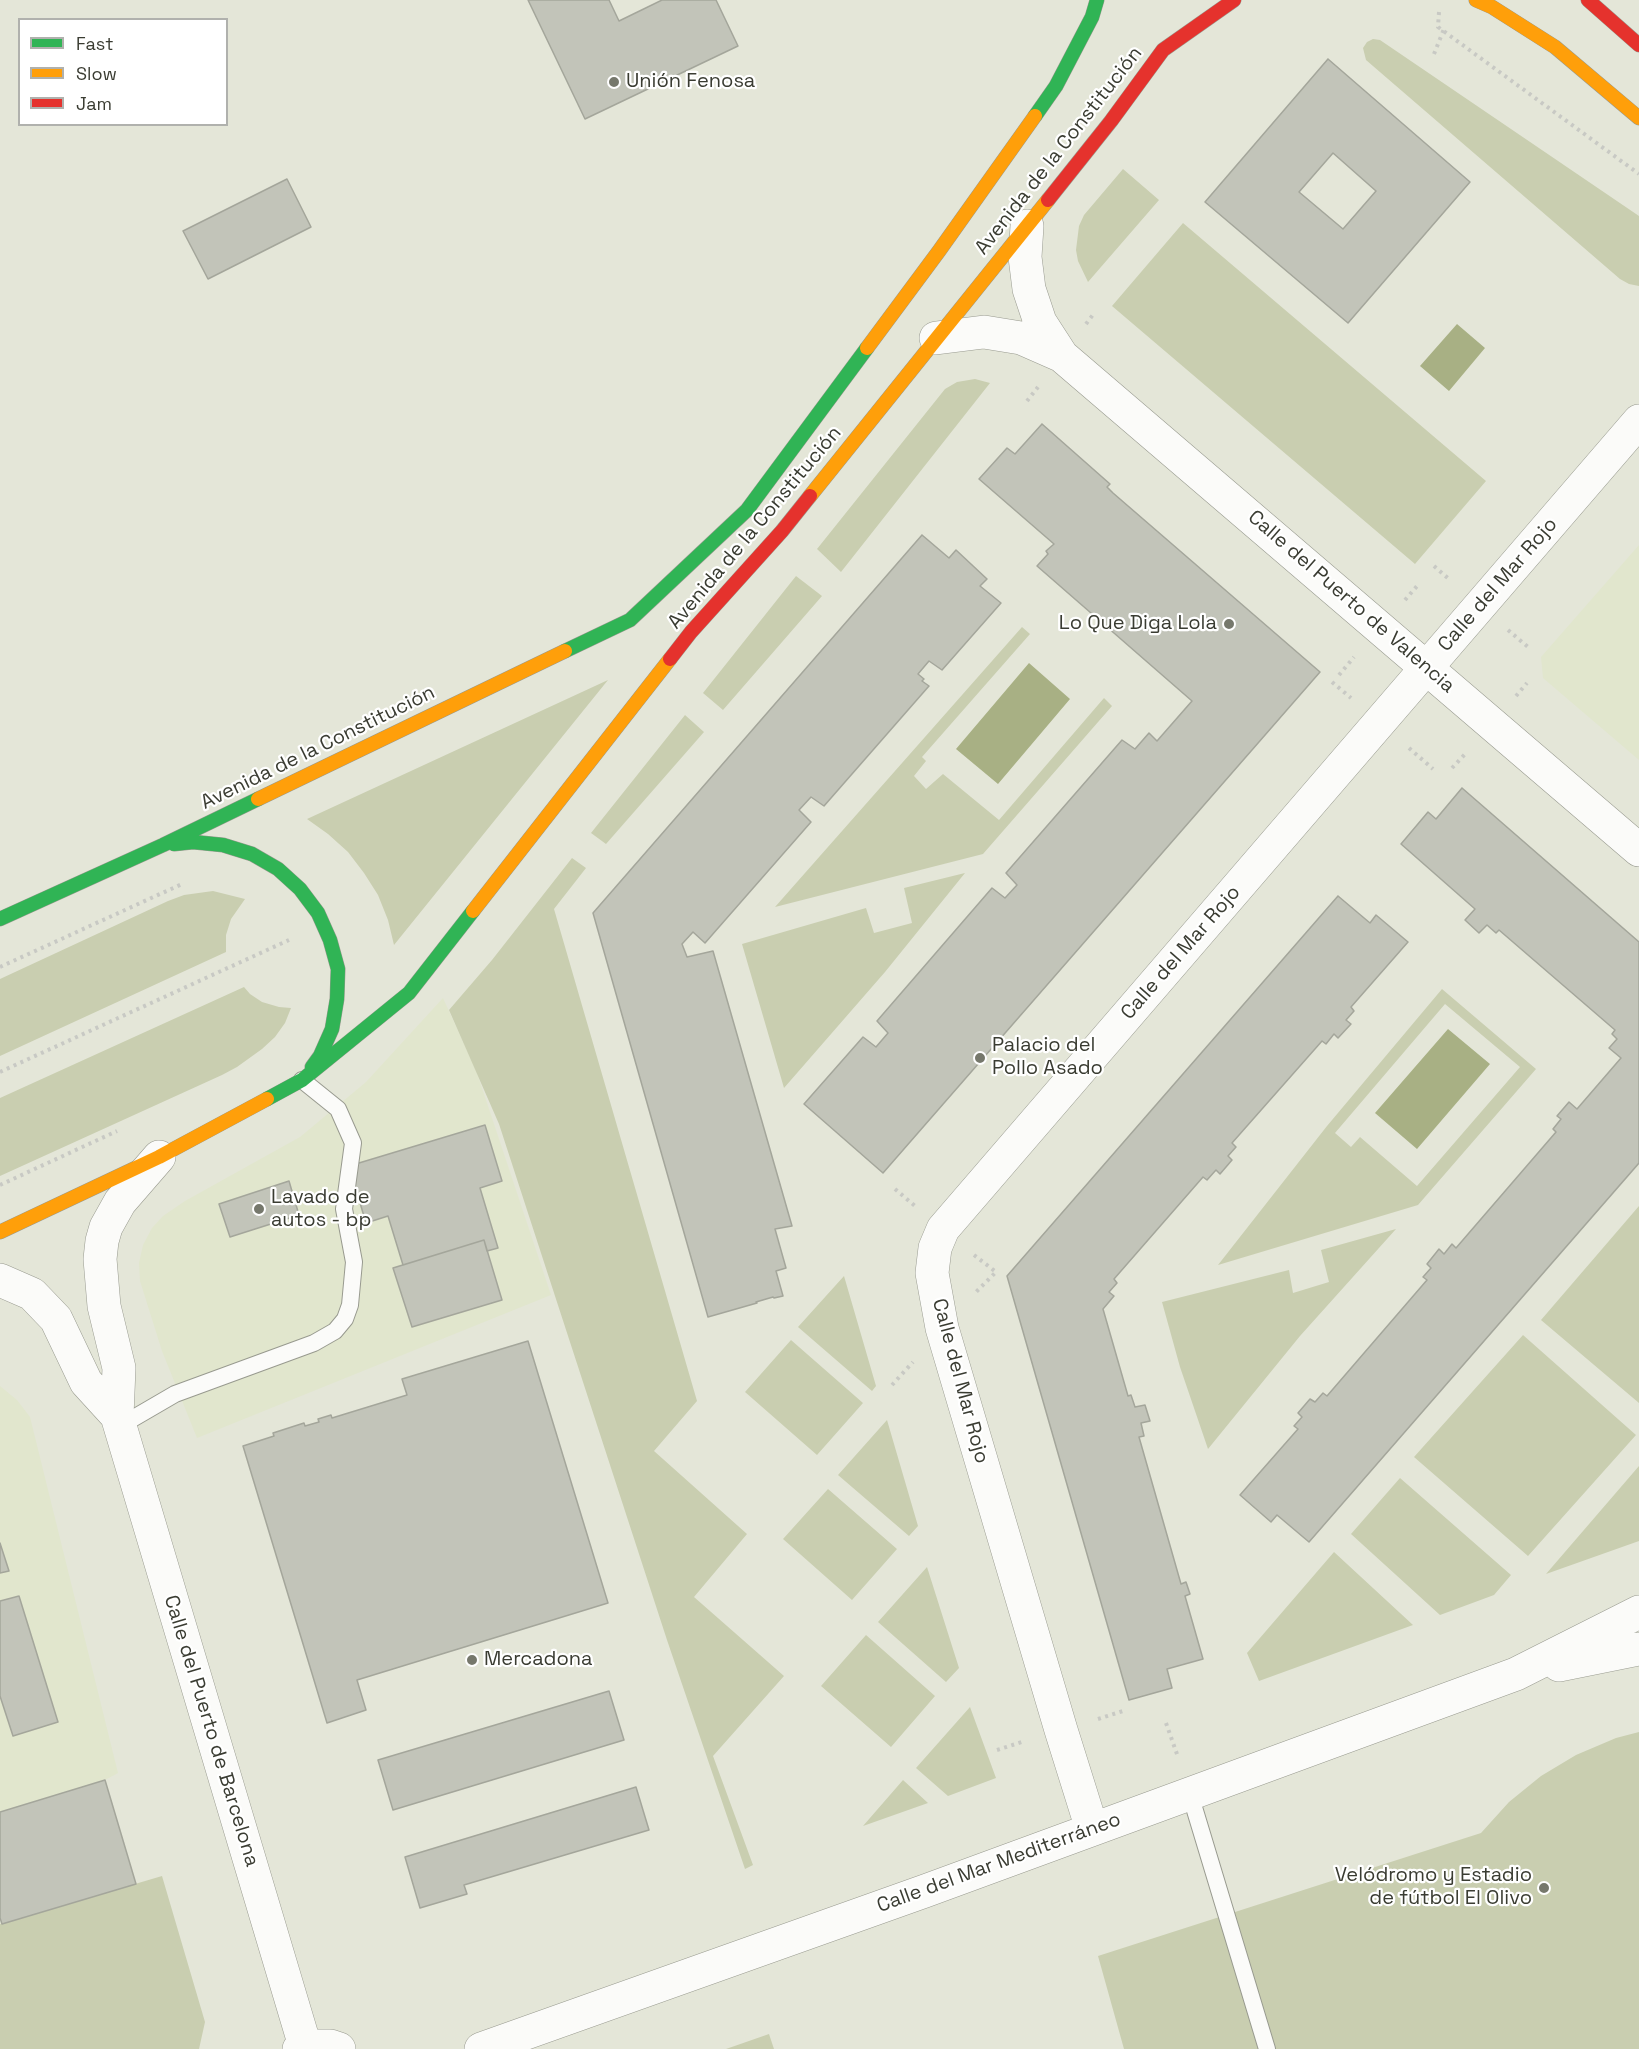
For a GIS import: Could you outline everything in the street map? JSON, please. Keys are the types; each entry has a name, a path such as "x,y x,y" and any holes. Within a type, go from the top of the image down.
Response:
{"street":[{"name":"Avenida de la Constitución","path":"0,920 163,845 630,620 747,510 932,261 1056,86 1092,17 1097,0"},
{"name":"Avenida de la Constitución","path":"0,1232 159,1157 302,1080 409,993 691,632 782,531 1111,121 1163,50 1234,0"},
{"path":"1476,0 1555,47 1639,118"},
{"path":"1588,0 1639,45"},
{"name":"Calle del Puerto de Valencia","path":"1027,226 1024,257 1029,289 1040,322 1062,356"},
{"name":"Calle del Puerto de Valencia","path":"936,338 984,332 1022,338 1062,356 1639,850"},
{"name":"Calle del Mar Rojo","path":"1092,1829 942,1328 932,1273 934,1248 943,1230 1639,421"},
{"name":"Avenida de la Constitución","path":"163,845 193,842 223,845 252,854 278,869 300,889 318,912 330,940 338,969 338,999 332,1029 320,1056 302,1080"},
{"name":"Calle del Puerto de Barcelona","path":"159,1157 120,1203 106,1227 102,1241 100,1259 104,1306 119,1368 118,1421 302,2048 330,2046 339,2049"},
{"name":"Calle del Puerto de Barcelona","path":"0,1280 32,1294 56,1319 86,1382 118,1421"},
{"name":"Calle del Mar Mediterráneo","path":"481,2049 914,1895 1516,1674 1639,1612"},
{"name":"Calle del Mar Mediterráneo","path":"1516,1674 1639,1649"}],"lane":[{"path":"118,1421 175,1394 314,1343 335,1331 345,1319 350,1305 354,1262 344,1209 353,1143 338,1109 302,1080"},
{"path":"1190,1794 1267,2049"}],"path":[{"path":"1439,9 1438,27 1639,174"},
{"path":"1434,54 1448,20"},
{"path":"0,967 186,882"},
{"path":"0,1072 296,937"},
{"path":"0,1185 118,1130"}],"shaded area":[{"path":"1373,39 1380,40 1639,216 1639,286 1620,279 1366,60 1363,48"},
{"path":"1123,169 1159,200 1088,282 1078,261 1076,250 1079,226 1084,215"},
{"path":"1183,223 1486,481 1415,564 1112,306"},
{"path":"1457,324 1485,348 1449,391 1420,366"},
{"path":"975,379 990,383 841,572 817,549 945,389 957,382"},
{"path":"1639,545 1639,760 1543,678 1541,657"},
{"path":"796,576 822,596 723,710 703,693"},
{"path":"1022,627 1030,634 922,757 926,761 914,776 926,789 943,774 999,820 1104,698 1112,706 983,854 775,907"},
{"path":"1029,663 1070,699 998,784 956,749"},
{"path":"608,680 394,945 388,920 378,895 364,873 348,852 307,819"},
{"path":"685,715 704,732 606,844 591,833"},
{"path":"572,858 586,868 554,909 697,1401 654,1451 747,1534 694,1597 784,1676 713,1756 753,1865 745,1869 667,1640 499,1124 449,1010 492,960"},
{"path":"965,873 885,972 784,1088 742,944 866,908 874,933 912,923 904,888"},
{"path":"213,891 245,899 231,919 226,935 226,952 0,1056 0,979 168,901 184,895"},
{"path":"244,987 262,1002 291,1008 285,1023 262,1049 222,1075 0,1176 0,1098"},
{"path":"1442,989 1536,1069 1418,1205 1218,1265 1327,1126","holes":["1445,1004 1520,1067 1417,1186 1360,1137 1351,1147 1335,1133"]},
{"path":"443,998 476,1070 551,1295 197,1438 162,1351 140,1281 139,1263 143,1245 152,1228 163,1216 185,1201 300,1137 366,1082"},
{"path":"1448,1029 1490,1064 1417,1149 1375,1113"},
{"path":"1639,1206 1639,1403 1541,1320"},
{"path":"1396,1229 1300,1336 1208,1449 1180,1367 1162,1302 1289,1270 1293,1293 1329,1282 1321,1250"},
{"path":"844,1276 876,1386 872,1391 798,1327"},
{"path":"1523,1335 1636,1435 1528,1556 1414,1457"},
{"path":"791,1340 863,1403 817,1455 745,1392"},
{"path":"0,1386 17,1400 30,1417 118,1773 105,1780 0,1812"},
{"path":"887,1420 918,1526 909,1536 838,1475"},
{"path":"1639,1466 1639,1541 1546,1574"},
{"path":"1400,1478 1511,1575 1494,1595 1440,1615 1351,1534"},
{"path":"828,1489 897,1549 852,1600 783,1539"},
{"path":"1334,1552 1413,1625 1259,1681 1247,1653"},
{"path":"927,1567 959,1668 946,1682 878,1622"},
{"path":"866,1635 935,1696 891,1747 821,1686"},
{"path":"970,1707 996,1778 948,1796 916,1768"},
{"path":"1639,1732 1639,2049 1124,2049 1098,1956 1481,1833 1509,1802 1541,1776 1576,1755 1616,1738"},
{"path":"903,1780 928,1803 863,1826"},
{"path":"162,1876 205,2022 199,2049 0,2049 0,1924"},
{"path":"769,2034 774,2049 726,2049"}],"building":[{"name":"Unión Fenosa","path":"528,0 609,0 619,21 662,0 716,0 738,46 585,119"},
{"path":"1328,59 1470,182 1348,323 1205,202","holes":["1333,153 1376,191 1343,229 1299,192"]},
{"path":"287,179 311,227 208,279 183,231"},
{"path":"1042,424 1110,484 1107,487 1113,493 1320,672 883,1173 804,1104 863,1037 876,1047 888,1033 877,1021 992,888 1005,898 1017,885 1006,873 1122,740 1135,749 1149,733 1157,741 1192,701 1037,566 1048,554 1046,551 1054,544 979,479 1007,448 1015,454"},
{"path":"922,535 949,558 956,550 987,579 980,586 1001,603 942,670 929,661 918,674 929,686 824,806 811,797 799,810 811,822 705,943 693,932 682,944 687,957 713,951 792,1226 775,1229 786,1268 776,1271 783,1296 708,1317 593,913"},
{"path":"1462,788 1639,942 1639,1163 1309,1542 1277,1515 1271,1522 1240,1495 1298,1429 1294,1426 1302,1417 1298,1413 1310,1399 1315,1402 1323,1393 1327,1396 1427,1280 1423,1277 1431,1268 1427,1264 1439,1249 1444,1254 1452,1244 1456,1248 1556,1132 1553,1129 1561,1119 1557,1116 1569,1102 1577,1109 1621,1058 1609,1048 1617,1039 1612,1034 1615,1030 1499,930 1496,933 1487,925 1479,933 1465,920 1475,909 1401,844 1428,812 1436,819"},
{"path":"1338,896 1370,923 1376,915 1408,942 1351,1007 1354,1011 1346,1020 1351,1024 1338,1038 1334,1034 1326,1044 1322,1041 1232,1143 1236,1147 1228,1156 1232,1160 1220,1174 1216,1170 1207,1180 1203,1177 1114,1279 1117,1283 1109,1292 1114,1296 1103,1309 1128,1396 1131,1395 1135,1407 1145,1405 1150,1421 1141,1423 1144,1436 1139,1437 1181,1584 1186,1582 1190,1594 1185,1596 1203,1659 1167,1669 1172,1688 1129,1700 1007,1276"},
{"path":"485,1125 502,1181 480,1188 498,1248 487,1251 484,1240 403,1265 388,1216 366,1223 349,1166"},
{"name":"Lavado de autos - bp","path":"289,1181 299,1215 230,1237 219,1204"},
{"path":"484,1240 502,1300 412,1327 393,1268"},
{"path":"528,1341 608,1603 357,1680 366,1710 327,1723 243,1446 304,1423 305,1426 331,1415 332,1418 407,1395 402,1379"},
{"path":"0,1543 9,1571 0,1573"},
{"path":"19,1596 58,1722 13,1736 0,1696 0,1601"},
{"path":"609,1691 624,1740 393,1810 378,1760"},
{"path":"105,1780 136,1884 2,1924 0,1918 0,1812"},
{"path":"636,1787 649,1830 464,1885 467,1894 420,1908 405,1857"}],"traffic: fast":[{"path":"1035,116 1056,86 1092,17 1097,0"},
{"path":"565,651 630,620 747,510 867,348"},
{"path":"0,919 258,799"},
{"path":"174,844 193,842 223,845 252,854 278,869 300,889 318,913 330,940 338,969 337,999 332,1029 320,1056 312,1067"},
{"path":"267,1099 302,1080 409,993 473,911"}],"traffic: slow":[{"path":"1476,0 1492,7 1555,47 1639,118"},
{"path":"867,348 1035,116"},
{"path":"810,496 1048,200"},
{"path":"258,799 565,651"},
{"path":"473,911 670,659"},
{"path":"0,1232 159,1157 267,1099"}],"traffic: jam":[{"path":"1048,200 1111,121 1163,50 1234,0"},
{"path":"1588,0 1639,45"},
{"path":"670,659 810,496"}],"place":[{"name":"Unión Fenosa","path":"614,82"},
{"name":"Lo Que Diga Lola","path":"1229,624"},
{"name":"Palacio del Pollo Asado","path":"980,1058"},
{"name":"Lavado de autos - bp","path":"259,1209"},
{"name":"Mercadona","path":"472,1660"},
{"name":"Velódromo y Estadio de fútbol El Olivo","path":"1544,1888"}]}
